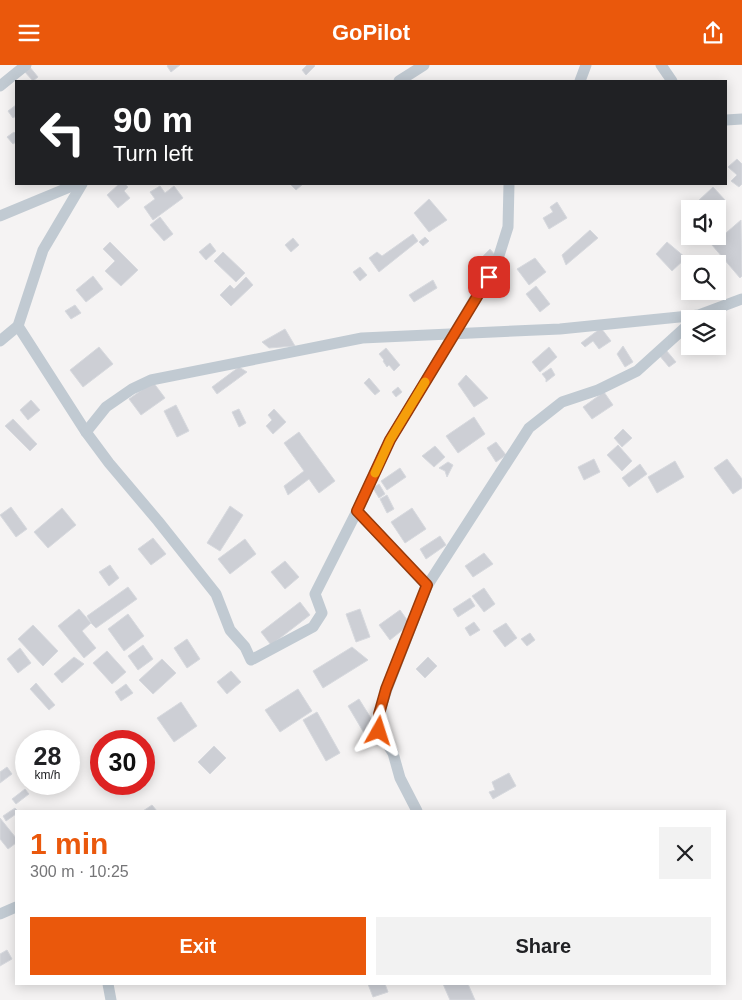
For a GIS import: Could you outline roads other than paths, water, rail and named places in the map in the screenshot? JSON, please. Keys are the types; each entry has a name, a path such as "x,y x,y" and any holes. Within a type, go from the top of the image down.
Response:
{"street":[{"path":"0,86 26,65"},
{"path":"402,80 424,65"},
{"path":"580,80 586,65"},
{"path":"661,65 671,80"},
{"path":"727,120 742,119"},
{"path":"0,216 75,185"},
{"path":"0,341 18,326 43,250 81,185"},
{"path":"18,326 86,432 216,594 230,630 245,647 252,660 312,627 322,613 315,594 390,440 497,262 508,227 509,185"},
{"path":"714,310 742,299"},
{"path":"86,432 106,407 132,389 151,380 362,338 560,329 681,318"},
{"path":"416,810 400,778 394,753 379,731 379,714 386,689 427,585 529,428 562,402 598,390 637,371 681,331"},
{"path":"357,511 427,585"},
{"path":"0,915 15,908"},
{"path":"108,985 111,1000"}]}
